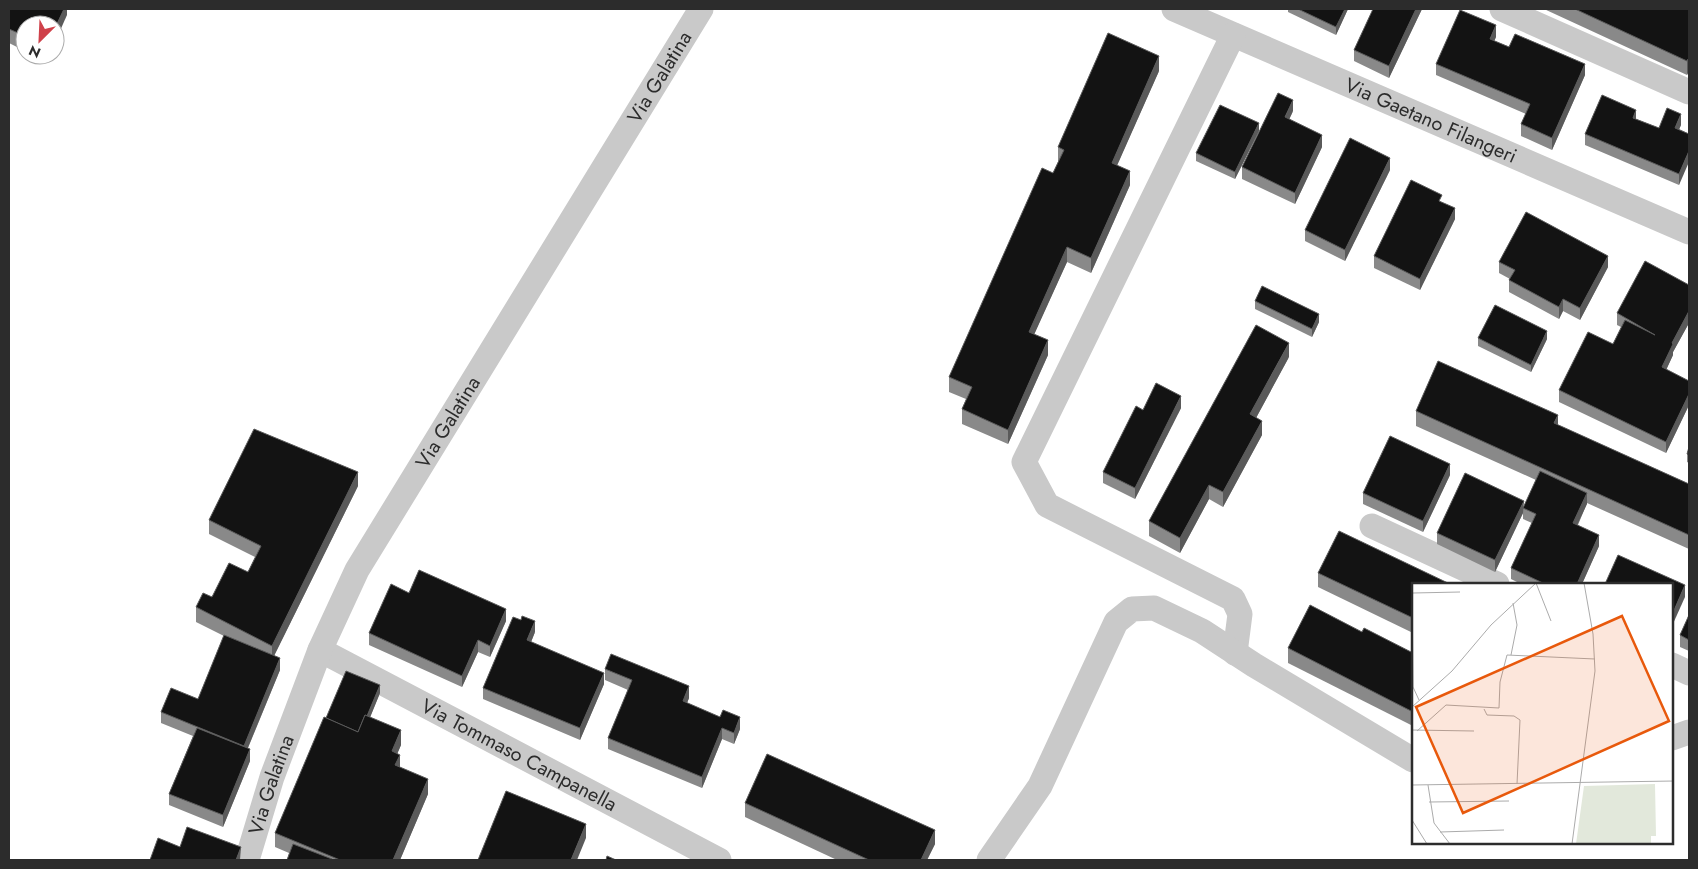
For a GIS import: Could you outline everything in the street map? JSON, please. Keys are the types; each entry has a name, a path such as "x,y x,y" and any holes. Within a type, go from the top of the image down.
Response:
{"street":[{"name":"Via Galatina","path":"247,860 272,777 320,650 357,570 701,9"},
{"name":"Via Gaetano Filangeri","path":"1174,9 1689,232"},
{"path":"1502,9 1689,92"},
{"path":"1233,34 1024,462 1047,506 1233,599 1240,614 1244,659"},
{"path":"1372,526 1495,583"},
{"path":"989,860 1040,786 1116,622 1132,609 1154,608 1202,631 1244,659 1412,759"},
{"name":"Via Tommaso Campanella","path":"320,650 719,860"},
{"path":"1673,665 1689,673"},
{"path":"1673,738 1689,732"}],"building":[{"path":"9,9 64,9 61,15 15,15 15,32 9,29"},
{"path":"1298,9 1345,9 1336,27"},
{"path":"1373,9 1416,9 1389,66 1354,50"},
{"path":"1575,9 1689,9 1689,59 1687,61"},
{"path":"1460,10 1496,25 1490,39 1509,47 1515,34 1585,64 1552,138 1521,124 1530,104 1436,64"},
{"path":"1108,33 1159,56 1112,163 1130,171 1091,258 1067,247 1029,332 1048,340 1008,430 962,409 972,387 949,377 1042,168 1053,173 1064,150 1058,147"},
{"path":"1278,93 1293,100 1285,117 1322,135 1295,193 1242,167"},
{"path":"1602,95 1636,110 1633,118 1659,128 1667,108 1681,114 1675,128 1689,134 1689,151 1679,174 1585,134"},
{"path":"1220,105 1259,123 1235,172 1196,153"},
{"path":"1350,138 1390,158 1345,250 1305,230"},
{"path":"1411,180 1442,195 1439,201 1455,208 1420,279 1374,256"},
{"path":"1526,212 1608,256 1580,308 1563,299 1559,307 1509,280 1515,270 1499,262"},
{"path":"1645,261 1689,285 1689,311 1662,367 1689,381 1689,394 1666,442 1559,390 1588,332 1613,344 1625,320 1655,335 1617,313"},
{"path":"1262,286 1319,314 1312,329 1255,301"},
{"path":"1495,305 1547,331 1531,365 1478,338"},
{"path":"1256,325 1289,343 1250,414 1262,421 1223,492 1209,485 1180,538 1149,521"},
{"path":"1438,361 1558,415 1554,423 1689,484 1689,535 1416,411"},
{"path":"1156,383 1181,396 1135,488 1103,472 1136,406 1143,410"},
{"path":"254,429 358,472 272,646 196,607 203,593 212,597 229,563 248,572 261,546 209,520"},
{"path":"1390,436 1450,464 1423,521 1363,493"},
{"path":"1540,471 1587,493 1573,523 1599,535 1577,583 1543,583 1511,568 1536,514 1523,508"},
{"path":"1465,473 1524,501 1495,560 1437,533"},
{"path":"1339,531 1448,583 1412,583 1412,618 1318,573"},
{"path":"1618,555 1685,585 1673,613 1673,583 1605,583"},
{"path":"419,570 506,609 490,646 478,640 462,676 369,633 391,584 409,593"},
{"path":"1310,605 1362,632 1364,628 1412,652 1412,711 1288,648"},
{"path":"1689,615 1689,640 1680,635"},
{"path":"522,616 535,621 527,640 604,673 580,728 483,688 513,617 521,620"},
{"path":"224,635 280,658 244,746 161,712 171,688 198,699"},
{"path":"611,654 689,686 683,701 720,717 723,710 740,717 734,733 722,728 702,777 608,738 632,680 605,669"},
{"path":"346,671 380,685 358,732 326,718"},
{"path":"365,715 401,730 392,751 400,755 395,765 428,779 393,860 340,860 275,833 324,717 358,732"},
{"path":"197,728 250,749 223,815 169,794"},
{"path":"767,754 935,830 921,860 869,860 745,803"},
{"path":"506,791 586,824 571,860 478,860"},
{"path":"187,827 241,847 236,860 150,860 158,838 180,847"},
{"path":"293,844 332,859 287,860"},
{"path":"607,856 616,860 606,860"}]}
